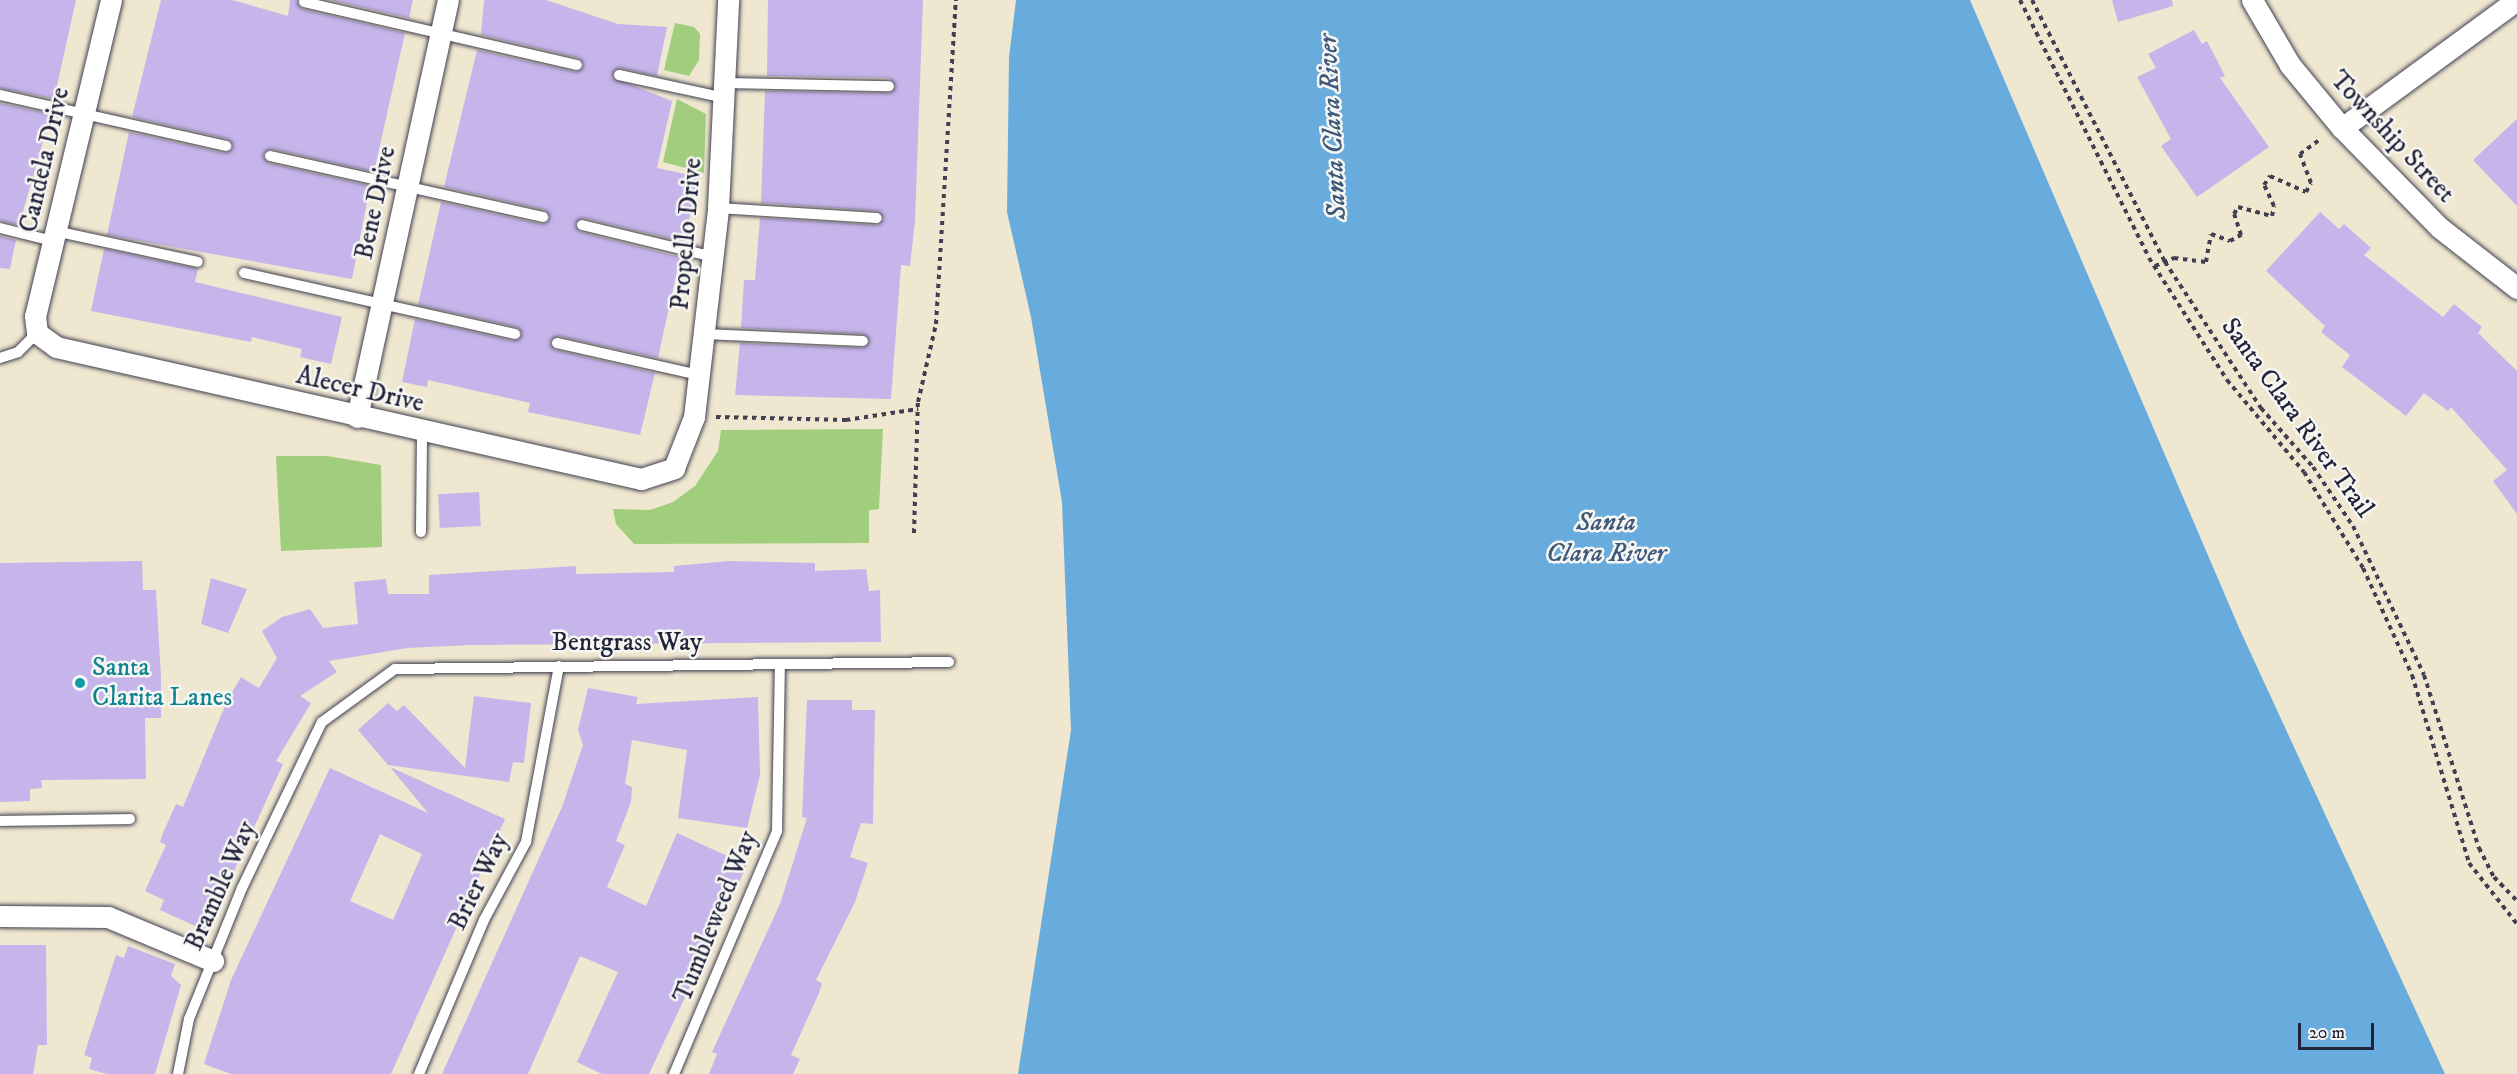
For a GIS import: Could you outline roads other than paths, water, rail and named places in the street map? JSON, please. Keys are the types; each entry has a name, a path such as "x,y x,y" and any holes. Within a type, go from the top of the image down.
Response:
{"street":[{"name":"Candela Drive","path":"37,333 35,316 111,0"},
{"name":"Bene Drive","path":"357,417 448,0"},
{"name":"Propello Drive","path":"674,468 694,417 705,334 718,208 726,91 727,0"},
{"name":"Township Street","path":"2252,0 2290,65 2342,128 2440,228 2517,288"},
{"path":"2342,128 2517,0"},
{"name":"Alecer Drive","path":"37,333 56,347 422,432 641,479 674,468"},
{"path":"0,916 108,917 213,961"}],"lane":[{"path":"304,2 577,65"},
{"path":"619,75 726,91 889,86"},
{"path":"0,95 226,146"},
{"path":"270,156 543,217"},
{"path":"718,208 877,218"},
{"path":"582,225 713,257"},
{"path":"0,228 198,262"},
{"path":"244,273 382,306 515,334"},
{"path":"0,358 18,352 37,333"},
{"path":"705,334 863,341"},
{"path":"557,343 699,375"},
{"path":"421,532 422,432"},
{"name":"Bentgrass Way","path":"322,722 395,669 949,662"},
{"name":"Tumbleweed Way","path":"674,1074 777,831 780,665"},
{"name":"Brier Way","path":"419,1074 484,920 526,842 559,666"},
{"name":"Bramble Way","path":"178,1074 189,1019 213,961 322,722"},
{"path":"0,821 130,819"}],"water":[{"name":"Santa Clara River","path":"1016,0 1970,0 2240,630 2445,1074 1018,1074 1071,730 1062,502 1031,317 1007,212 1009,57"}],"place":[{"name":"Santa Clarita Lanes","path":"80,683"}]}
